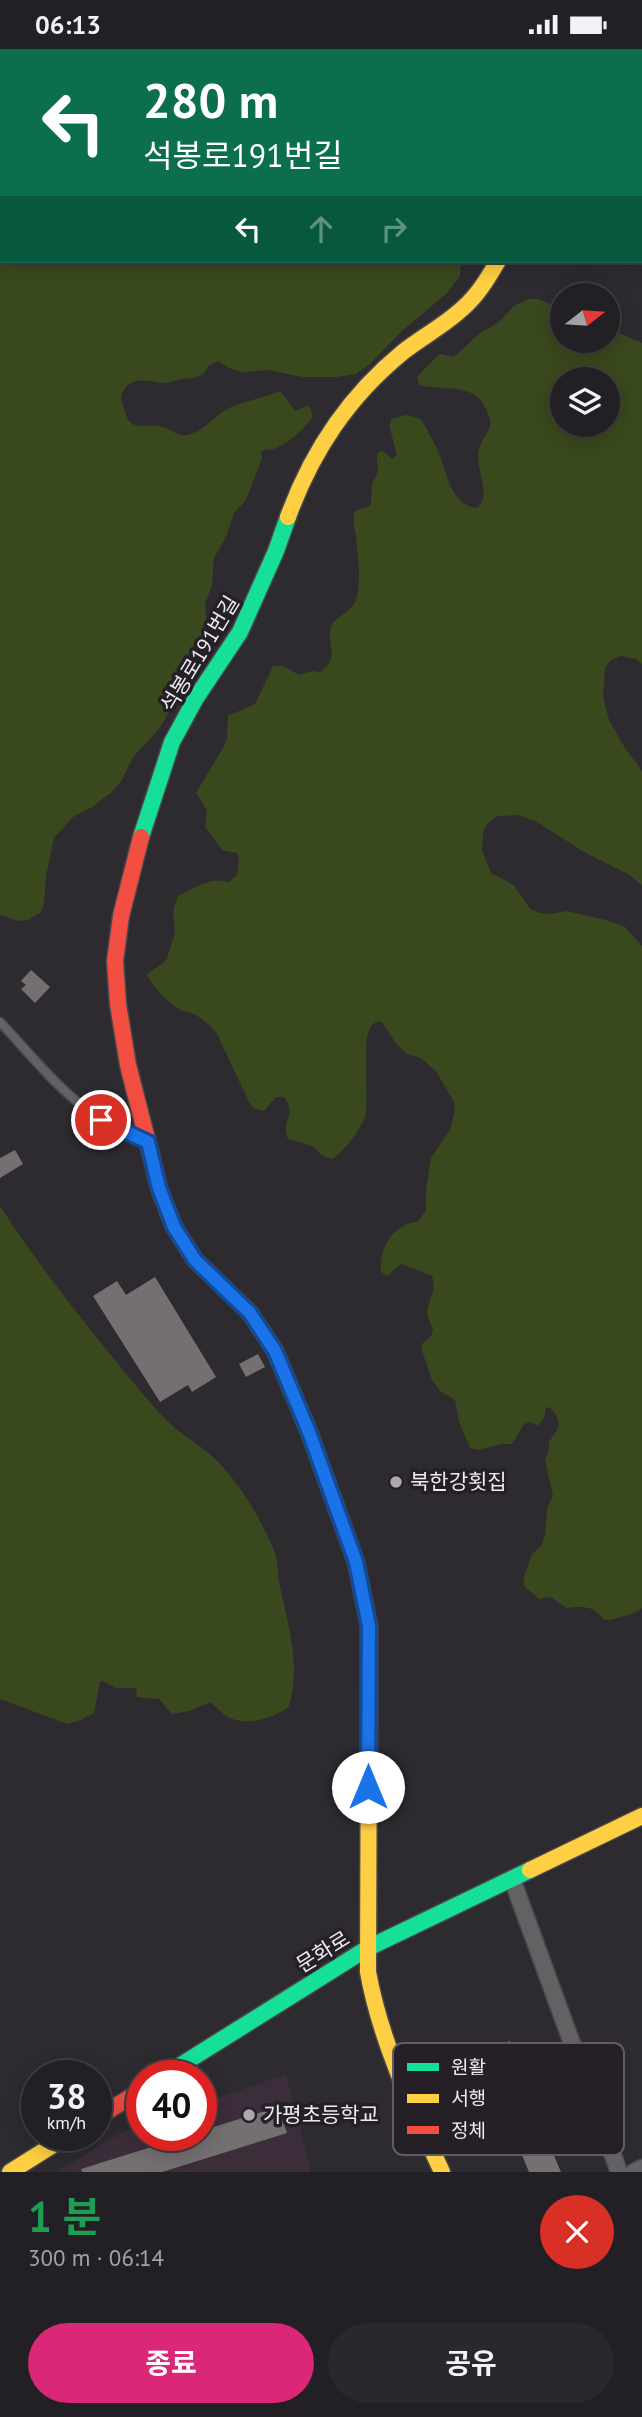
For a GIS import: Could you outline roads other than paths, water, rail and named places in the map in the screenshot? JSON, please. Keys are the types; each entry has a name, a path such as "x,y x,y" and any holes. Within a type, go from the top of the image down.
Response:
{"street":[{"name":"석봉로191번길","path":"393,2064 377,2021 368,1972 369,1626 356,1562 309,1432 275,1351 250,1313 195,1260 174,1227 159,1188 128,1065 117,1004 115,961 121,916 135,855 173,742 196,698 240,632 271,563 300,485 324,439 344,409 403,352 464,308 492,264"},
{"name":"문화로","path":"189,2060 368,1948 642,1816"},
{"path":"512,1878 572,2043"},
{"path":"10,2172 43,2151"},
{"name":"석봉로191번길","path":"434,2155 442,2172"},
{"path":"613,2155 619,2172"},
{"path":"634,2172 642,2168"}],"lane":[{"path":"0,1022 55,1080 86,1108 109,1125 148,1142"}],"place":[{"name":"북한강횟집","path":"396,1482"},
{"name":"가평초등학교","path":"249,2115"}]}
